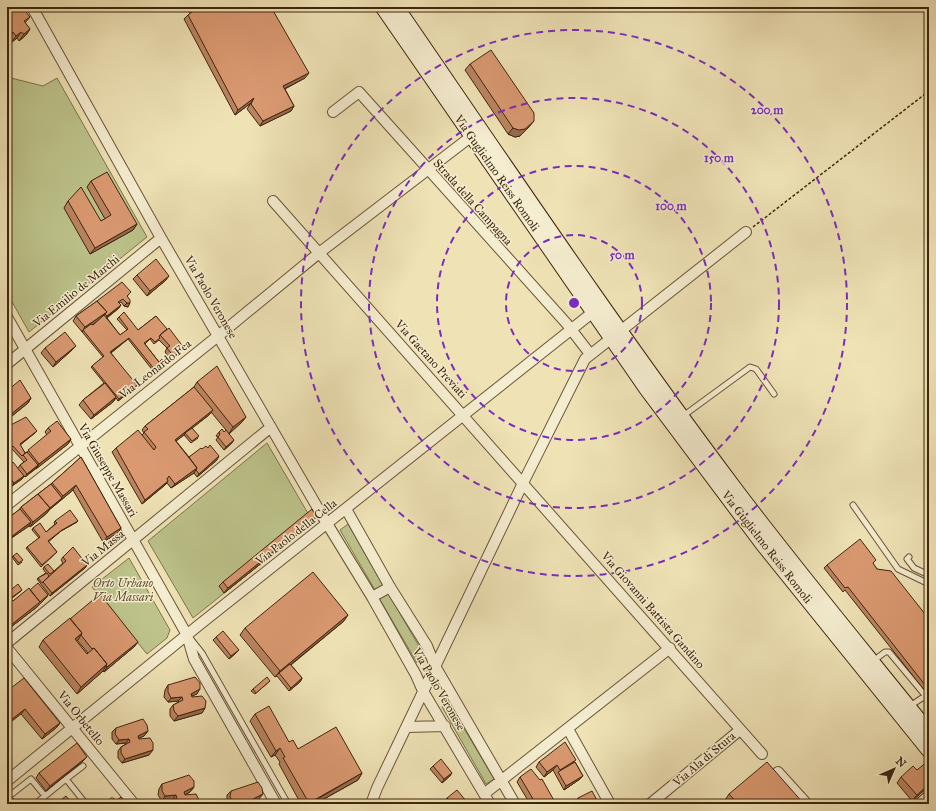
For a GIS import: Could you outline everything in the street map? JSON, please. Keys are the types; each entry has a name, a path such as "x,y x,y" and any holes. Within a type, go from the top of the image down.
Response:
{"main road":[{"name":"Via Guglielmo Reiss Romoli","path":"383,7 476,132"},
{"name":"Via Guglielmo Reiss Romoli","path":"396,7 476,132 616,336 677,420 763,544 867,665 904,711 922,726 929,750"},
{"path":"923,804 929,799"}],"street":[{"name":"Via Paolo Veronese","path":"32,7 218,336 327,524 372,597 416,675 423,692 445,726 490,804"},
{"name":"Strada della Campagna","path":"333,112 358,92 571,329 590,354"},
{"name":"Via Leonardo Fea","path":"7,505 319,253 476,132"},
{"path":"273,202 319,253"},
{"path":"371,804 377,788 523,483 585,359 746,232"},
{"name":"Via Emilio de Marchi","path":"7,364 162,238"},
{"name":"Via Gaetano Previati","path":"319,253 523,483"},
{"name":"Via Paolo della Cella","path":"7,781 187,635 598,309"},
{"name":"Via Giuseppe Massari","path":"7,317 187,635 194,659 276,804"},
{"name":"Via Massa","path":"7,643 271,427"},
{"name":"Via Giovanni Battista Gandino","path":"523,483 762,754"},
{"name":"Via Paolo Veronese","path":"346,509 390,587 427,646 435,666 515,804"},
{"path":"372,597 390,587"},
{"name":"Via Orbetello","path":"7,648 134,804"},
{"path":"484,794 670,648"},
{"path":"407,727 445,726"},
{"path":"568,729 610,804"},
{"name":"Via Ala di Stura","path":"650,804 740,730"},
{"path":"778,772 807,804"},
{"path":"366,804 377,788"}],"lane":[{"path":"677,420 750,367 756,369 774,394"},
{"path":"853,505 898,569 929,584"},
{"path":"909,557 907,559 914,568 929,576"},
{"name":"Via Giuseppe Massari","path":"187,635 202,653 288,804"},
{"path":"867,665 885,652 889,652 929,699"},
{"path":"904,711 922,698 929,699"},
{"path":"35,804 83,766"},
{"path":"14,804 8,797 31,779 45,796"},
{"path":"66,779 86,804"}],"path":[{"path":"746,232 929,91"}],"green space":[{"path":"7,77 43,86 57,78 147,237 29,332 7,293"},
{"path":"267,443 313,522 193,618 148,541"},
{"path":"348,524 383,585 375,590 340,530"},
{"name":"Orto Urbano Via Massari","path":"129,558 170,630 167,638 147,654 92,587"},
{"path":"388,593 423,653 417,663 379,598"},
{"path":"446,698 494,779 486,784 442,707"}],"building":[{"path":"7,7 22,7 30,17 24,21 30,29 24,34 21,32 16,36 13,32 9,36 7,33"},
{"path":"193,7 271,7 309,73 283,86 294,106 263,121 251,104 254,98 238,110 188,15 194,10"},
{"path":"491,50 534,113 534,121 525,129 519,130 513,128 470,64"},
{"path":"107,172 137,224 95,248 68,201 81,187 101,221 111,215 91,181"},
{"path":"156,259 169,276 150,291 137,275"},
{"path":"122,282 131,292 127,296 130,303 127,303 123,299 118,302 121,305 107,316 105,314 107,312 97,301"},
{"path":"97,301 107,312 85,327 76,316"},
{"path":"124,312 138,330 156,316 167,329 155,342 151,338 144,343 159,362 162,359 165,363 155,370 129,338 110,352 137,385 119,399 92,366 104,356 83,330 91,324 93,325 104,315 120,335 128,329 119,317"},
{"path":"169,328 184,348 174,357 167,348 170,346 160,335"},
{"path":"65,332 76,346 56,362 45,348"},
{"path":"217,366 246,417 233,427 197,382"},
{"path":"20,380 31,398 10,415 7,412 7,391"},
{"path":"105,383 116,397 94,415 83,400"},
{"path":"194,387 213,410 175,440 197,468 175,484 169,476 167,479 168,481 145,500 116,448 138,430 154,450 156,447 144,432 148,429 145,426"},
{"path":"26,417 37,431 20,444 25,453 22,456 13,446 7,451 7,427"},
{"path":"57,421 71,439 39,464 28,450 51,431 48,428"},
{"path":"192,428 199,436 192,441 185,433"},
{"path":"222,429 224,432 226,430 234,440 226,447 218,437 220,434 219,432"},
{"path":"210,445 219,456 199,474 196,470 197,468 189,457 201,448 202,449 206,446 208,448"},
{"path":"27,452 38,465 27,474 20,465 27,460 23,455"},
{"path":"81,457 121,528 107,537 76,485 63,496 52,483"},
{"path":"13,462 24,476 14,483 7,474 7,467"},
{"path":"51,484 62,498 50,508 38,494"},
{"path":"38,494 50,508 33,522 21,507"},
{"path":"20,509 31,522 7,540 7,519"},
{"path":"312,509 316,517 228,588 223,582"},
{"path":"70,510 78,521 62,530 48,541 57,552 42,565 27,547 40,537 33,528 40,523 46,532 57,523 55,521"},
{"path":"860,539 876,560 873,563 877,569 891,571 929,619 929,690 848,587 845,588 827,565"},
{"path":"73,547 87,565 52,593 43,582 66,561 63,557"},
{"path":"8,549 12,554 7,558 7,550"},
{"path":"17,553 23,560 19,563 13,556"},
{"path":"48,564 54,571 50,574 44,567"},
{"path":"313,572 348,615 280,671 245,628"},
{"path":"47,573 49,576 42,583 38,578"},
{"path":"38,583 48,595 40,602 30,590"},
{"path":"18,584 22,590 11,598 7,593"},
{"path":"29,588 40,602 11,625 7,621 7,594 13,601"},
{"path":"100,594 138,642 107,667 107,664 94,648 92,649 81,635 82,633 70,619"},
{"path":"70,618 82,633 75,639 87,654 94,648 107,664 81,687 43,640"},
{"path":"223,631 239,650 231,656 216,637"},
{"path":"290,664 302,678 291,688 279,673"},
{"path":"195,677 200,683 200,689 191,694 192,697 202,696 206,701 205,708 178,716 174,711 173,705 183,700 182,697 171,698 168,692 168,685"},
{"path":"267,677 270,681 256,693 253,689"},
{"path":"24,678 60,723 45,734 25,709 7,723 7,683 11,688"},
{"path":"269,706 289,742 293,740 298,749 336,727 362,773 309,803 283,758 285,757 280,748 276,751 255,714"},
{"path":"143,719 147,725 148,731 138,736 139,739 150,738 153,743 153,750 125,759 121,753 121,747 130,742 129,739 119,740 115,734 116,728"},
{"path":"565,742 576,760 560,770 557,765 547,772 539,762"},
{"path":"77,743 87,757 50,786 39,773"},
{"path":"441,759 452,773 444,779 433,766"},
{"path":"928,761 929,784 917,795 901,777 913,766 917,770"},
{"path":"575,762 583,776 566,786 558,772"},
{"path":"767,762 804,804 738,804 729,794"},
{"path":"531,769 540,780 542,779 556,804 536,804 520,777"},
{"path":"189,775 194,781 194,787 184,792 185,795 196,794 199,804 167,804 177,798 176,795 165,796 162,791 162,784"},
{"path":"258,782 262,788 263,794 253,799 254,802 265,801 267,804 245,804 244,802 234,803 230,797 231,791"},
{"path":"457,790 467,802 465,804 452,804 447,798"},
{"path":"592,791 599,804 581,804 578,798"},
{"path":"10,796 16,804 7,804 7,798"},
{"path":"66,796 72,804 56,804"},
{"path":"121,797 127,804 112,804"},
{"path":"481,800 483,804 476,804"}]}
